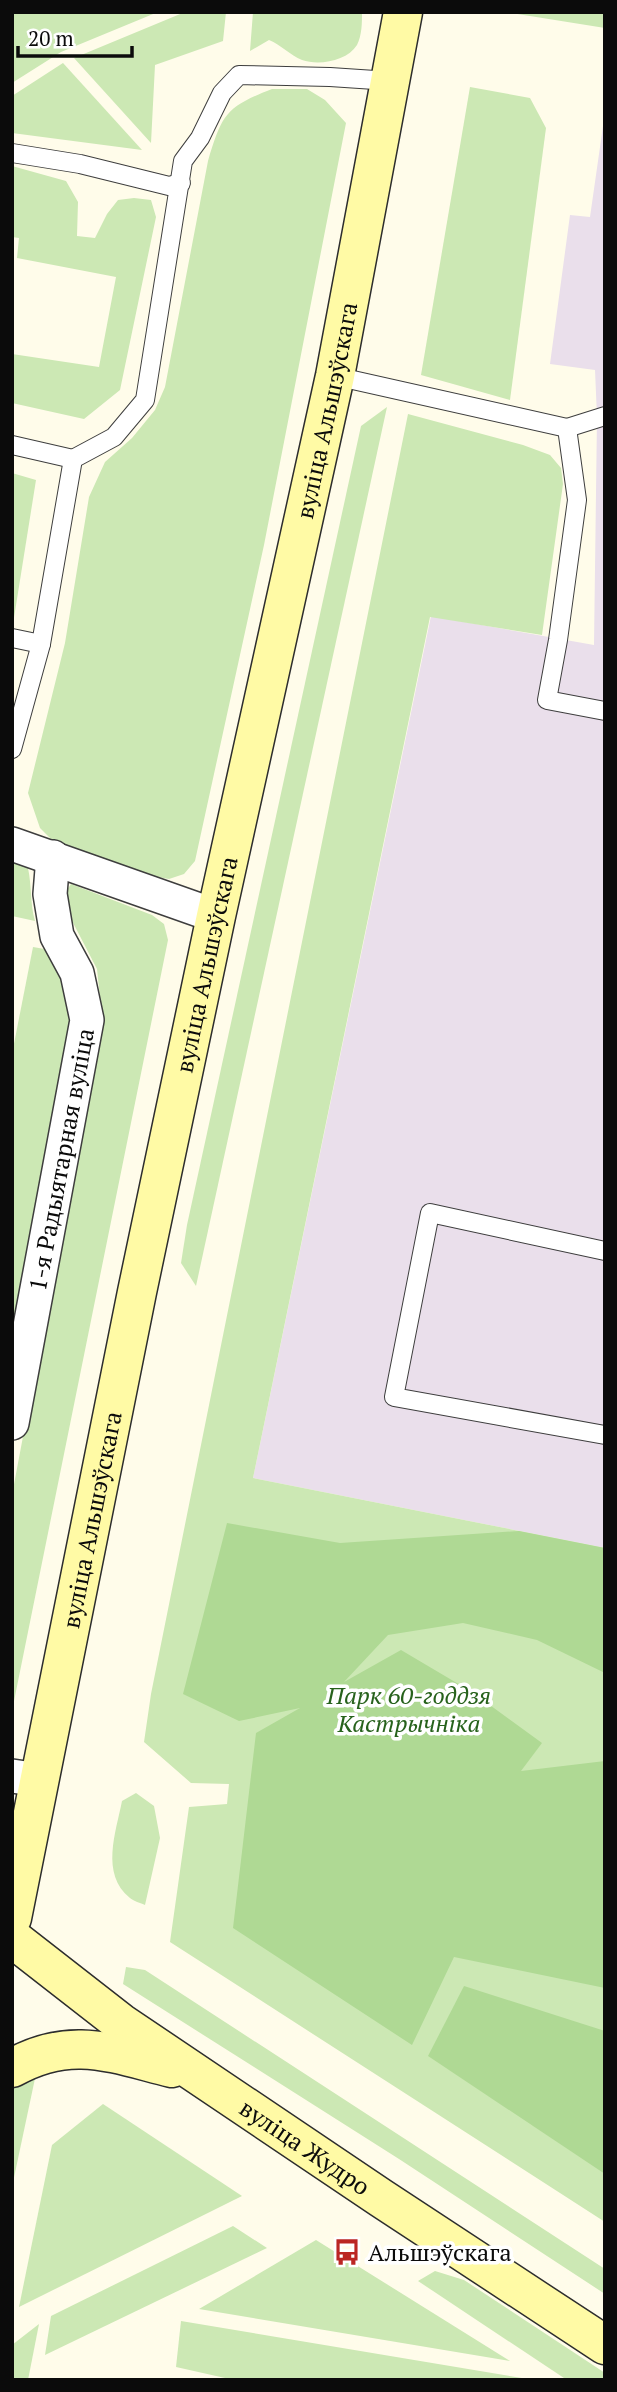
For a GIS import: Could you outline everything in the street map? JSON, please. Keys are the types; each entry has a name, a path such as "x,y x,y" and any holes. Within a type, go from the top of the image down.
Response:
{"main road":[{"name":"вуліца Альшэўскага","path":"12,1918 25,1778 335,376 403,12"},
{"name":"вуліца Жудро","path":"12,1938 121,2023 605,2345"},
{"path":"12,2067 51,2051 98,2050 201,2075"}],"street":[{"path":"12,844 216,916"},
{"name":"1-я Радыятарная вуліца","path":"12,1423 88,1020 77,973 57,936 50,894 53,858"}],"lane":[{"path":"12,445 73,459 114,437 145,400 183,161 201,138 222,93 239,75 390,81"},
{"path":"12,153 80,164 169,186 181,183"},
{"path":"335,376 567,428 605,416"},
{"path":"567,428 577,500 547,700 605,711"},
{"path":"12,749 41,644 73,459"},
{"path":"12,638 41,644"},
{"path":"605,1251 430,1213 394,1397 605,1434"}],"shaded area":[{"path":"603,126 605,1548 253,1478 431,616 594,645 597,417 595,370 550,364 570,215 590,217"}],"green space":[{"path":"12,12 158,12 61,52 12,83"},
{"path":"185,12 226,12 223,41 155,65 151,143 74,58"},
{"path":"253,12 362,12 361,33 357,45 347,55 332,61 302,60 269,40 250,51"},
{"path":"505,12 605,12 605,28"},
{"path":"63,63 142,150 12,133 12,96"},
{"path":"470,87 530,98 546,128 510,400 421,375"},
{"path":"272,89 307,89 325,100 346,123 264,545 195,861 184,874 169,879 57,845 40,828 28,793 65,643 89,497 105,462 132,438 155,410 165,387 208,161 217,132 235,107"},
{"path":"12,166 66,181 78,202 77,236 95,238 107,214 118,200 151,200 156,217 120,390 84,419 12,403 12,354 99,367 116,277 17,258 19,238 12,237"},
{"path":"387,407 196,1286 181,1263 187,1225 361,426"},
{"name":"Парк 60-годдзя Кастрычніка","path":"408,414 523,445 550,455 561,468 563,484 542,635 430,617 253,1478 605,1548 605,2222 170,1942 189,1807 227,1804 229,1784 191,1783 144,1742 151,1694"},
{"path":"12,473 36,480 13,624 12,624"},
{"path":"12,860 28,868 35,921 12,916"},
{"path":"71,884 152,915 164,924 168,940 12,1711 12,1495 102,1017 97,969 69,915 63,896"},
{"path":"33,947 56,951 75,1009 12,1344 12,1054"},
{"name":"Парк 60-годдзя Кастрычніка","path":"227,1523 340,1543 519,1531 605,1548 605,1673 537,1640 463,1623 388,1635 344,1682 401,1650 472,1692 542,1743 521,1771 605,1761 605,1988 454,1957 412,2045 233,1928 256,1733 300,1708 239,1721 183,1694"},
{"path":"136,1793 154,1806 160,1838 145,1905 131,1899 121,1888 113,1865 114,1839 122,1801"},
{"path":"126,1967 145,1970 605,2269 605,2294 399,2159 123,1984"},
{"path":"464,1986 605,2031 605,2174 428,2056"},
{"path":"37,2069 12,2187 12,2085"},
{"path":"103,2104 242,2196 19,2307 52,2145"},
{"path":"233,2226 267,2248 45,2355 51,2316"},
{"path":"316,2240 510,2361 199,2309"},
{"path":"435,2271 464,2280 605,2373 605,2380 567,2380 418,2281"},
{"path":"181,2321 534,2380 234,2380 176,2367"},
{"path":"39,2324 28,2380 12,2380 12,2345"}],"place":[{"name":"Альшэўскага","path":"347,2252"}]}
